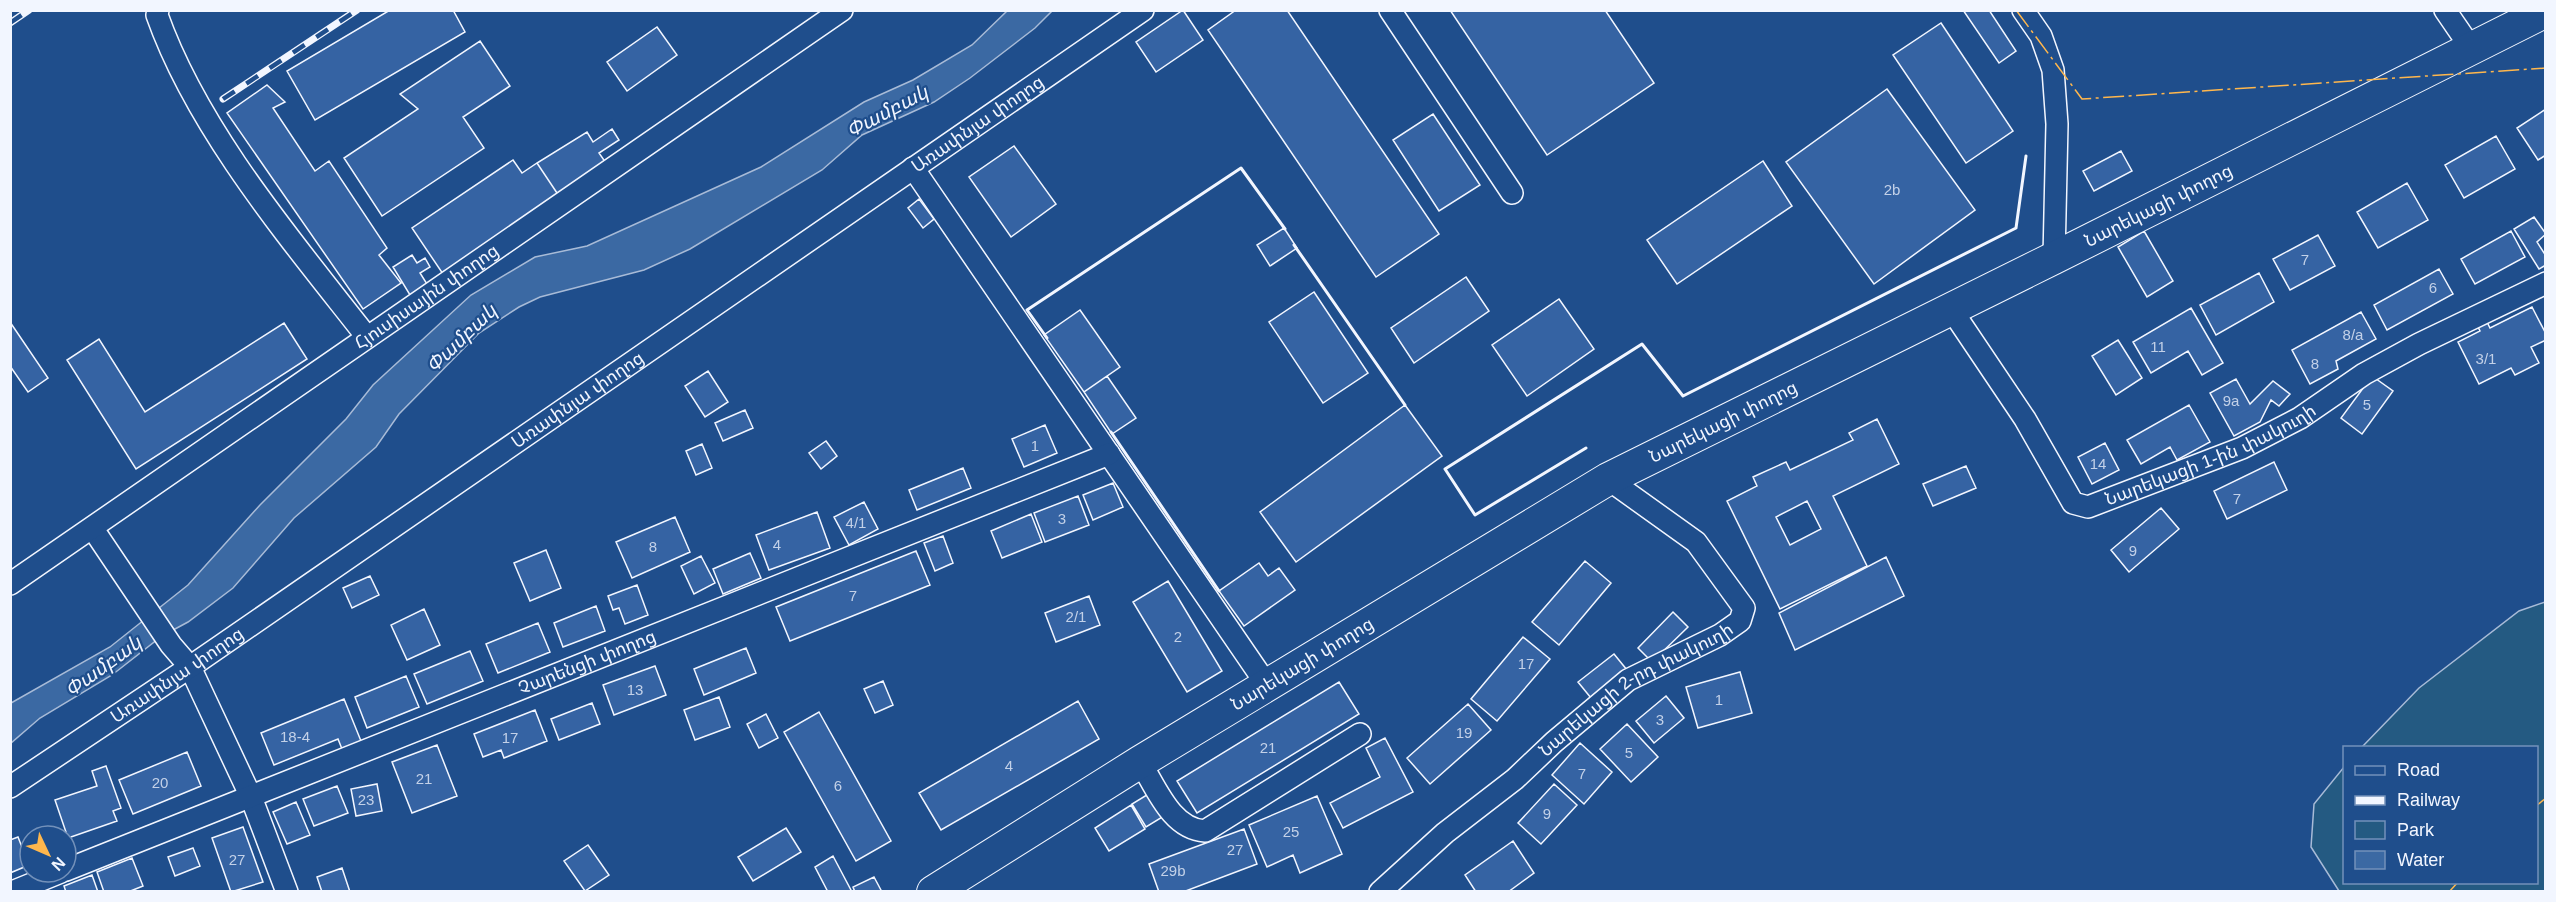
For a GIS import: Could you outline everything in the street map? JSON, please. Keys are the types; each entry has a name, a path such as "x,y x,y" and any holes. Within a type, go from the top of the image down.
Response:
{"highway":[{"name":"Նարեկացի փողոց","path":"933,891 1140,762 1608,479 2546,11"}],"street":[{"path":"158,10 157,15 170,52 220,138 290,238 368,337"},
{"name":"Հյուսիսային փողոց","path":"10,584 93,529 842,10"},
{"name":"Առափնյա փողոց","path":"10,787 190,667 1143,10"},
{"path":"1390,10 1512,193"},
{"path":"2023,10 2041,36 2053,70 2057,124 2054,258"},
{"path":"2445,10 2471,48"},
{"path":"912,168 1267,685"},
{"name":"Նարեկացի 1-ին փակուղի","path":"1951,309 2025,419 2073,502 2088,507 2242,448 2300,418 2364,374 2419,344 2546,283"},
{"name":"Չարենցի փողոց","path":"78,865 1109,454"},
{"name":"Նարեկացի 2-րդ փակուղի","path":"1380,891 1628,680 1720,635 1740,621 1744,608 1696,542 1608,479"},
{"path":"93,529 111,552 171,645 190,667 251,797 287,891"},
{"path":"1140,762 1174,817 1185,826 1205,831 1360,734"},
{"path":"12,891 30,884"}],"green space":[{"path":"2545,602 2545,891 2339,891 2311,847 2314,804 2343,768 2343,884 2538,884 2538,746 2363,746 2419,688 2519,611"}],"water":[{"name":"Փամբակ","path":"1007,11 1052,11 1035,28 970,78 934,102 862,135 822,170 690,249 644,270 540,297 519,307 479,333 399,414 376,447 294,518 233,588 188,622 162,636 112,675 40,718 11,743 11,703 110,647 188,585 260,505 346,419 373,385 471,295 535,257 587,246 761,167 864,102 913,80 972,45"}],"building":[{"path":"390,10 453,10 465,32 315,120 287,71"},
{"path":"1183,10 1203,40 1156,72 1136,42"},
{"path":"1236,10 1287,10 1439,234 1376,277 1208,30"},
{"path":"1450,10 1605,10 1654,83 1547,155"},
{"path":"1963,10 1989,10 2016,51 1999,63"},
{"path":"1941,23 2013,131 1966,163 1893,55"},
{"path":"657,27 677,55 627,91 607,62"},
{"path":"480,41 510,86 463,117 484,148 382,216 344,158 418,109 400,94"},
{"path":"267,85 285,102 273,108 315,171 329,161 387,248 379,255 401,283 363,309 227,113"},
{"path":"1887,89 1975,210 1874,284 1786,162"},
{"path":"2546,109 2546,155 2538,160 2517,128"},
{"path":"1433,114 1480,185 1439,211 1393,140"},
{"path":"612,129 619,140 599,153 606,163 559,196 537,163 587,132 593,142"},
{"path":"2496,136 2515,169 2464,198 2445,165"},
{"path":"1014,146 1056,204 1011,237 969,177"},
{"path":"2121,151 2132,171 2094,191 2083,171"},
{"path":"513,160 522,173 537,163 559,196 443,274 412,228"},
{"path":"1763,161 1792,206 1677,284 1647,240"},
{"path":"2407,183 2428,220 2378,248 2357,212"},
{"path":"919,199 934,219 923,228 908,208"},
{"path":"2534,217 2546,234 2537,242 2546,256 2546,265 2539,269 2514,229"},
{"path":"1284,228 1297,248 1270,266 1257,245"},
{"path":"2144,231 2173,281 2147,297 2118,247"},
{"path":"2511,231 2525,257 2475,284 2461,259"},
{"path":"2318,235 2335,266 2290,290 2273,259"},
{"path":"412,255 417,263 425,258 430,267 420,273 427,284 410,295 393,267"},
{"path":"2439,269 2453,294 2387,330 2374,305"},
{"path":"2259,273 2274,302 2216,335 2200,305"},
{"path":"1466,277 1489,311 1414,363 1391,328"},
{"path":"1314,292 1368,373 1323,403 1269,322"},
{"path":"1559,299 1594,349 1527,396 1492,345"},
{"path":"2532,307 2546,334 2546,340 2531,347 2539,363 2515,375 2511,368 2479,384 2458,342 2480,331 2475,321 2484,316 2490,328"},
{"path":"2191,308 2223,363 2202,375 2188,351 2151,373 2133,342"},
{"path":"1080,310 1120,367 1084,392 1044,335"},
{"path":"2361,312 2376,339 2336,361 2338,369 2310,384 2292,350"},
{"path":"10,322 48,378 28,392 10,366"},
{"path":"284,323 307,359 136,469 67,360 99,339 145,412"},
{"path":"2118,340 2142,378 2116,395 2092,356"},
{"path":"708,371 728,402 705,417 685,386"},
{"path":"1107,376 1136,418 1112,434 1084,392"},
{"path":"2372,376 2393,391 2362,434 2341,418"},
{"path":"2236,379 2250,404 2273,381 2290,394 2279,406 2271,400 2260,422 2234,436 2210,393"},
{"path":"1405,405 1442,456 1296,562 1260,512"},
{"path":"2189,405 2210,442 2177,460 2170,447 2141,464 2127,440"},
{"path":"745,410 753,428 723,441 715,423"},
{"path":"1877,419 1899,464 1833,496 1867,566 1780,609 1727,501 1757,486 1753,477 1786,462 1790,470 1853,440 1849,433","holes":["1807,501 1821,529 1790,545 1776,517"]},
{"path":"1045,425 1057,453 1024,467 1012,439"},
{"path":"826,441 837,456 821,469 809,453"},
{"path":"2105,443 2119,470 2092,484 2078,457"},
{"path":"702,444 712,468 696,475 686,451"},
{"path":"2274,462 2287,490 2227,519 2214,491"},
{"path":"1966,466 1976,488 1933,506 1923,484"},
{"path":"963,468 971,488 917,510 909,490"},
{"path":"1113,483 1123,507 1093,520 1083,495"},
{"path":"1078,496 1089,525 1045,542 1034,513"},
{"path":"864,502 878,529 849,545 834,517"},
{"path":"2161,508 2179,529 2129,572 2111,550"},
{"path":"817,512 830,548 769,570 756,535"},
{"path":"1031,514 1042,542 1002,558 991,531"},
{"path":"675,517 690,552 632,578 616,542"},
{"path":"943,536 953,563 935,571 924,543"},
{"path":"546,550 561,588 530,601 514,563"},
{"path":"916,551 930,585 790,641 776,607"},
{"path":"750,553 761,578 723,594 713,569"},
{"path":"701,556 715,583 694,594 681,566"},
{"path":"1886,557 1904,596 1795,650 1779,613"},
{"path":"1585,561 1611,583 1559,645 1532,622"},
{"path":"1259,563 1268,576 1279,568 1295,590 1244,626 1219,591"},
{"path":"370,576 379,595 352,608 343,588"},
{"path":"1168,581 1222,671 1187,692 1133,602"},
{"path":"637,585 648,615 625,624 619,608 613,610 608,596"},
{"path":"1089,596 1100,625 1056,642 1045,613"},
{"path":"596,606 605,631 563,647 554,623"},
{"path":"424,609 440,645 407,660 391,625"},
{"path":"1673,612 1688,627 1652,662 1638,648"},
{"path":"538,623 550,652 498,673 486,644"},
{"path":"1523,637 1550,659 1497,721 1471,699"},
{"path":"746,648 756,673 704,695 694,669"},
{"path":"470,651 483,681 427,704 414,674"},
{"path":"1614,654 1627,670 1591,698 1578,682"},
{"path":"655,666 666,695 614,715 603,685"},
{"path":"1740,672 1752,713 1698,728 1686,687"},
{"path":"406,676 419,707 367,728 355,697"},
{"path":"883,681 893,705 875,713 864,689"},
{"path":"1339,682 1359,714 1197,813 1177,781"},
{"path":"1666,696 1684,718 1654,743 1636,721"},
{"path":"719,697 730,727 695,740 684,710"},
{"path":"344,699 361,741 342,749 338,739 274,765 261,733"},
{"path":"1078,701 1099,739 941,830 919,793"},
{"path":"592,703 600,724 559,740 551,719"},
{"path":"1468,704 1491,730 1430,784 1407,758"},
{"path":"535,710 547,741 504,758 501,750 483,757 474,734"},
{"path":"819,712 891,841 856,861 784,732"},
{"path":"766,714 778,738 759,748 747,724"},
{"path":"1627,724 1658,757 1631,782 1600,749"},
{"path":"1385,738 1413,792 1343,828 1330,803 1380,777 1366,748"},
{"path":"1580,743 1612,772 1584,804 1552,775"},
{"path":"437,745 457,796 412,813 392,762"},
{"path":"187,752 201,786 133,814 119,780"},
{"path":"106,766 121,808 113,811 117,821 78,835 78,824 63,824 55,800 97,786 92,771"},
{"path":"377,784 382,811 356,816 351,789"},
{"path":"1554,784 1577,805 1541,844 1518,823"},
{"path":"337,786 348,813 314,826 303,799"},
{"path":"1150,793 1164,816 1146,827 1132,804"},
{"path":"1317,796 1342,854 1300,873 1293,855 1267,867 1249,825"},
{"path":"296,802 310,835 287,844 273,812"},
{"path":"1131,805 1145,829 1109,851 1095,828"},
{"path":"243,827 263,882 231,892 212,838"},
{"path":"786,828 801,852 753,881 738,857"},
{"path":"1244,829 1257,864 1183,892 1159,892 1149,864"},
{"path":"18,837 18,870 10,873 10,840"},
{"path":"1513,841 1534,873 1508,892 1476,892 1465,875"},
{"path":"588,845 609,875 585,891 564,861"},
{"path":"193,848 200,866 175,876 168,857"},
{"path":"833,856 852,892 828,892 815,867"},
{"path":"132,858 143,886 128,892 104,892 97,872"},
{"path":"342,868 350,892 322,892 317,877"},
{"path":"92,875 98,892 66,892 64,886 78,884 78,880"},
{"path":"874,877 882,892 855,892 853,887"}],"railway":[{"path":"10,23 29,10"},
{"path":"223,99 357,10"}],"wall":[{"path":"1586,448 1475,515 1445,469 1642,344 1683,396 2016,228 2026,156"},
{"path":"1047,338 1027,310 1241,168 1285,229"},
{"path":"1294,245 1405,405"},
{"path":"1111,432 1219,591"}],"power":[{"path":"2016,10 2082,99 2546,68"},
{"path":"2538,804 2546,798"},
{"path":"2449,892 2456,884"}]}
